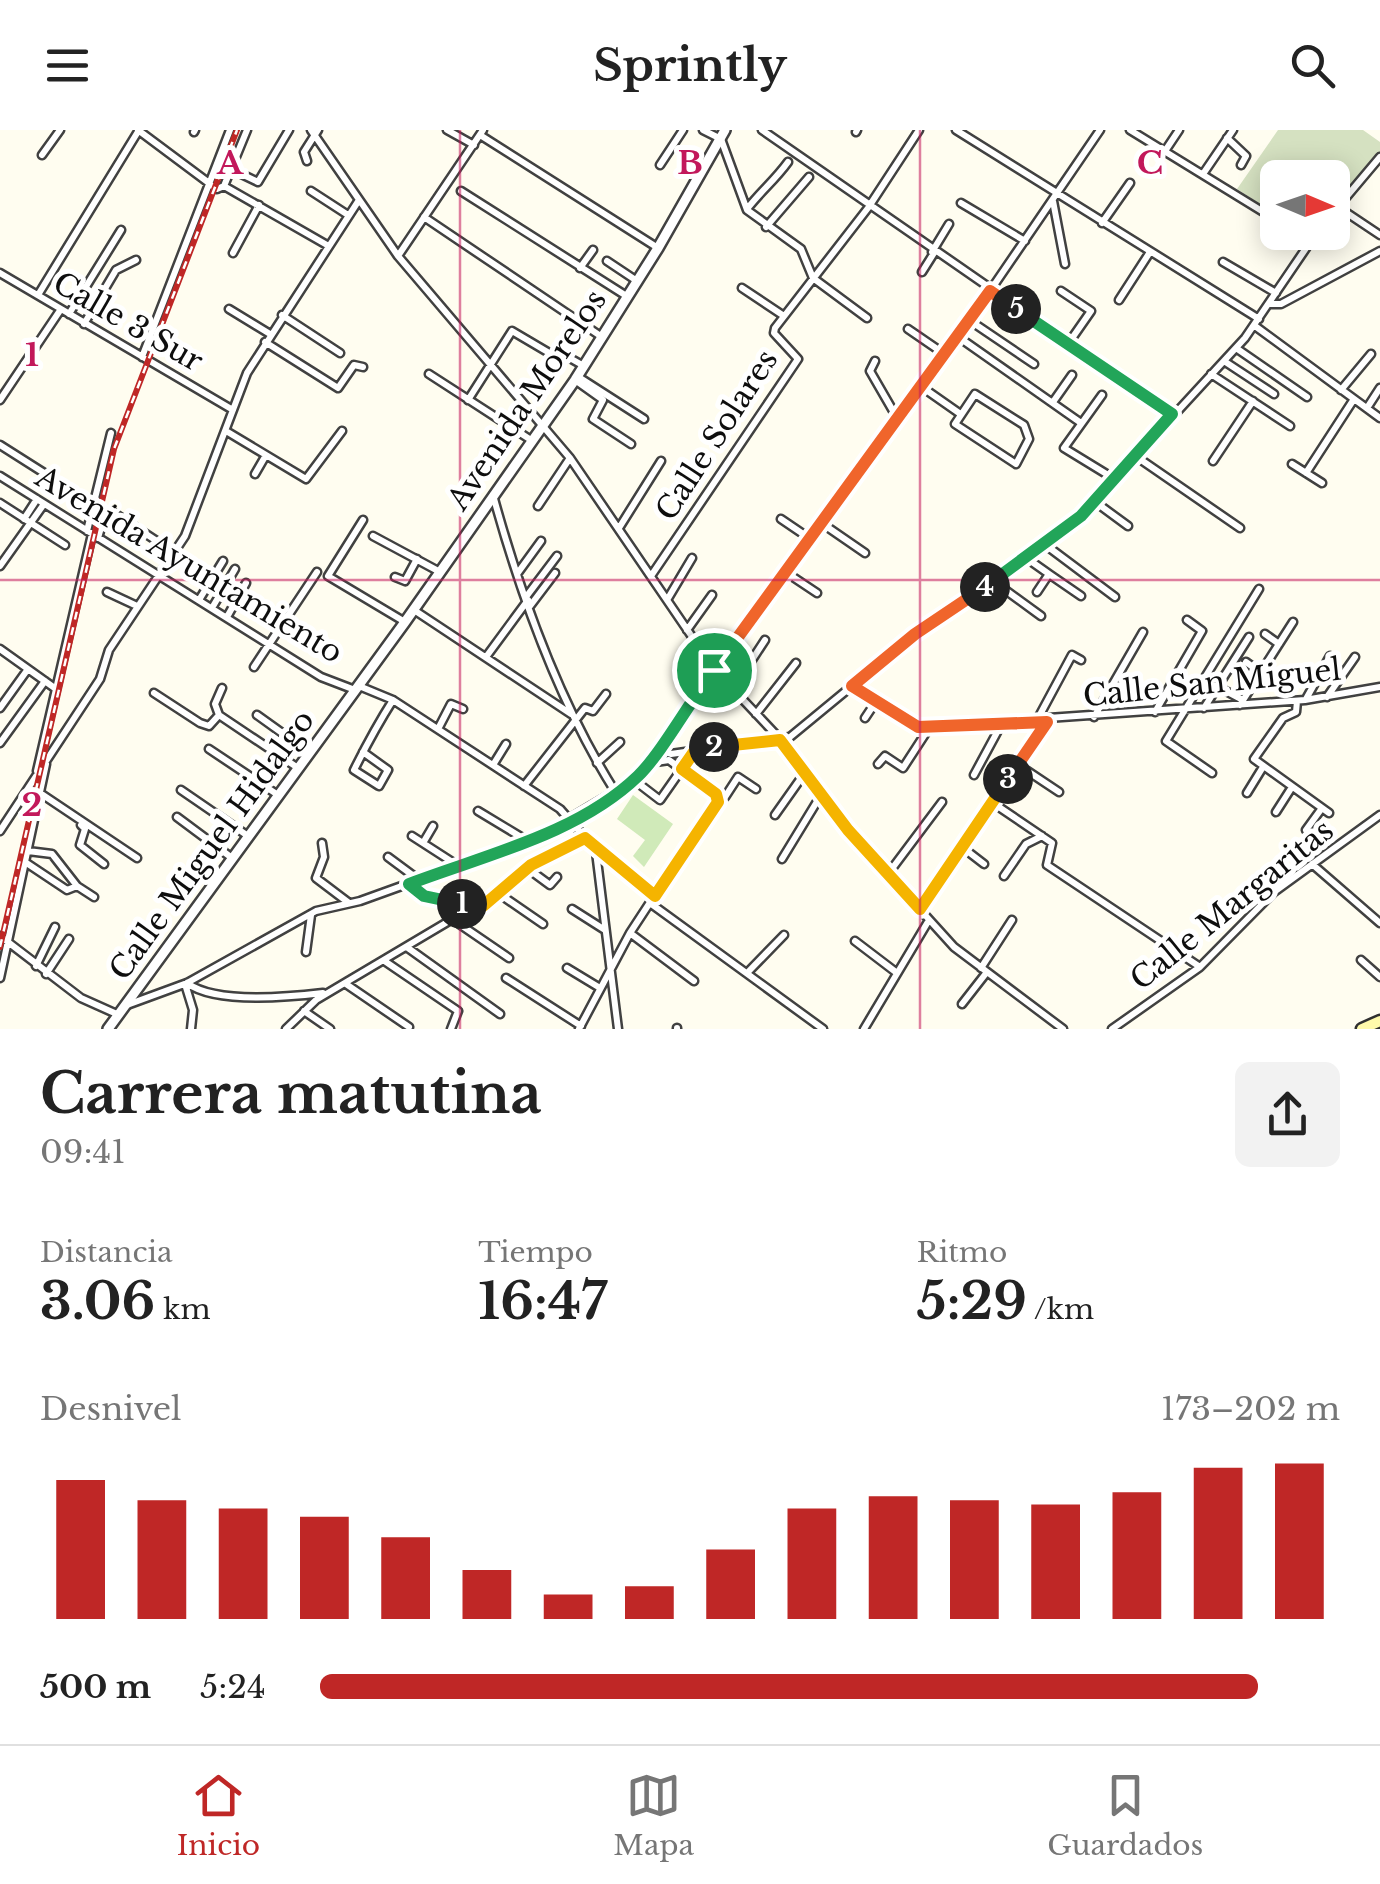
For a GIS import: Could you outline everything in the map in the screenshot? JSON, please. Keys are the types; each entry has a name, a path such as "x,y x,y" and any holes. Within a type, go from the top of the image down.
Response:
{"main road":[{"path":"1362,1029 1380,1021"}],"street":[{"path":"42,155 60,130"},
{"path":"38,296 138,130 218,189 224,186 247,130"},
{"path":"142,357 230,130"},
{"path":"231,169 258,182 288,130"},
{"path":"447,130 474,145"},
{"path":"660,165 683,130"},
{"path":"703,130 723,135 747,210 801,250 813,278 867,318"},
{"path":"762,130 868,208 1172,414"},
{"name":"Calle Solares","path":"651,576 798,359 798,354 774,333 784,316 868,208 919,130"},
{"path":"126,1006 186,983 311,914 409,884 572,821 634,780 990,291 1100,130"},
{"path":"1130,130 1260,210"},
{"path":"1164,151 1178,130"},
{"path":"1203,174 1232,130"},
{"path":"307,161 304,152 315,132 398,256 570,458 714,670 780,740 888,874 984,970 1063,1029"},
{"path":"962,132 1055,198 1150,252 1257,322 1380,418"},
{"path":"398,256 482,133 658,248"},
{"name":"Avenida Morelos","path":"357,688 584,366 723,135"},
{"path":"1227,138 1243,148 1246,156 1241,165"},
{"path":"1350,193 1380,157"},
{"path":"747,210 768,180 777,177 788,162"},
{"path":"766,227 809,177"},
{"path":"1102,223 1130,183"},
{"path":"224,186 327,244"},
{"path":"311,191 348,216"},
{"path":"461,191 628,297"},
{"path":"1055,198 1065,264"},
{"path":"0,831 4,817 36,778 100,679 108,650 175,553 267,338 359,200"},
{"path":"961,203 1025,241"},
{"path":"233,252 258,205"},
{"path":"424,217 602,337"},
{"path":"1350,219 1380,235"},
{"path":"922,272 948,224"},
{"path":"69,314 121,230"},
{"path":"580,268 593,250"},
{"path":"657,749 666,754 780,740 798,732 915,634 1043,544 1094,501 1236,348 1304,250"},
{"path":"1118,300 1150,252"},
{"path":"1268,304 1280,304 1380,252"},
{"path":"84,324 116,270 136,260"},
{"path":"606,261 638,282"},
{"path":"1224,262 1276,293"},
{"name":"Calle 3 Sur","path":"0,273 233,410"},
{"path":"742,288 784,316"},
{"path":"1061,291 1091,311 1068,344"},
{"path":"0,400 61,309"},
{"path":"228,310 342,388 352,366 363,368"},
{"path":"282,315 340,354"},
{"path":"968,320 1034,364"},
{"path":"908,329 943,353"},
{"path":"468,400 515,331 551,354 559,352 584,366"},
{"path":"957,336 1081,424"},
{"path":"1236,348 1307,397"},
{"path":"1341,390 1372,354"},
{"path":"875,361 870,371 896,416"},
{"path":"1224,361 1274,394"},
{"path":"429,374 531,440"},
{"path":"1211,374 1290,426"},
{"path":"1052,403 1072,375"},
{"path":"576,378 644,419"},
{"path":"576,378 602,398 593,419 631,444"},
{"path":"919,385 958,413"},
{"path":"1367,408 1380,388"},
{"path":"975,394 1024,425 1029,439 1016,464 954,424 958,413 975,394"},
{"path":"1102,395 1064,448 1113,478"},
{"path":"1306,473 1354,399"},
{"path":"1213,462 1253,401"},
{"path":"226,431 306,479 342,431"},
{"path":"36,778 111,433"},
{"path":"0,445 93,504"},
{"path":"1134,455 1240,528"},
{"path":"255,474 266,456"},
{"path":"538,506 570,458"},
{"path":"619,528 661,461"},
{"path":"1292,464 1322,483"},
{"name":"Avenida Ayuntamiento","path":"0,476 321,676 393,700 493,765 572,821 596,850 652,899 822,1029"},
{"path":"492,494 517,574 574,717 616,793"},
{"path":"1094,501 1128,526"},
{"path":"1,562 40,502"},
{"path":"0,503 64,545"},
{"path":"92,534 105,514 111,512 175,553"},
{"path":"780,519 808,538"},
{"path":"363,520 328,576 405,622"},
{"path":"820,522 865,553"},
{"path":"373,536 440,572"},
{"path":"517,574 540,541"},
{"path":"1043,544 1116,598"},
{"path":"486,657 557,556"},
{"path":"1025,557 1081,596"},
{"path":"666,600 692,558"},
{"path":"395,577 405,581 417,559"},
{"path":"199,600 223,561"},
{"path":"212,608 235,569"},
{"path":"784,571 817,593"},
{"path":"254,667 317,572"},
{"path":"528,601 555,573"},
{"path":"1037,592 1049,574"},
{"path":"994,581 1040,616"},
{"path":"227,618 246,583"},
{"path":"1212,773 1166,741 1259,589"},
{"path":"107,592 137,606"},
{"path":"687,630 712,595"},
{"path":"414,610 574,717"},
{"path":"1156,712 1202,631 1187,620"},
{"path":"1222,689 1242,703 1293,622"},
{"path":"1094,717 1143,632"},
{"path":"1265,634 1279,644"},
{"path":"1204,708 1248,638"},
{"path":"732,689 766,640"},
{"path":"0,649 56,689"},
{"path":"1036,722 1072,655 1081,660"},
{"path":"1306,830 1325,810 1254,757 1283,718 1296,712 1330,656"},
{"path":"1327,698 1355,657"},
{"path":"756,714 796,662"},
{"path":"1246,662 1261,673"},
{"path":"0,708 28,669"},
{"path":"0,743 45,681"},
{"name":"Calle San Miguel","path":"852,686 906,724 930,727 1047,722 1327,698 1380,687"},
{"path":"222,688 216,704 219,715 298,768"},
{"name":"Calle Miguel Hidalgo","path":"108,1029 357,688"},
{"path":"154,693 200,723 209,726 219,715"},
{"path":"524,786 574,717 584,708 594,711 606,694"},
{"path":"363,752 388,770 379,786 354,772 363,752 393,700"},
{"path":"865,718 876,703"},
{"path":"438,728 451,704 463,709"},
{"path":"257,715 310,752"},
{"name":"Calle San Miguel","path":"920,909 1047,722"},
{"path":"974,774 1002,724"},
{"path":"878,764 885,756 903,768 930,727"},
{"path":"597,762 620,742"},
{"path":"493,765 506,744"},
{"path":"209,749 278,794"},
{"path":"634,780 660,800 696,749"},
{"path":"648,763 670,760 719,797 725,796 741,776 756,789"},
{"path":"0,978 47,761"},
{"path":"1017,764 1059,792"},
{"path":"1247,793 1263,767"},
{"path":"775,814 804,774"},
{"path":"1276,812 1292,787"},
{"path":"180,790 248,836"},
{"path":"782,858 822,794"},
{"path":"40,796 137,858"},
{"path":"40,796 86,829 80,846 104,864"},
{"path":"506,978 580,1027 630,933 719,797"},
{"path":"888,874 942,802"},
{"path":"993,802 1054,844 1045,863 1200,967"},
{"path":"478,811 526,840"},
{"name":"Calle Margaritas","path":"1112,1029 1200,967 1274,892 1380,815"},
{"path":"178,817 232,858"},
{"path":"422,843 433,826"},
{"path":"412,836 458,865"},
{"path":"1004,876 1026,844 1042,836"},
{"path":"287,1029 328,992 386,962 471,908 483,906 527,868 585,838"},
{"path":"322,843 324,854 316,878 350,904"},
{"path":"962,847 984,864"},
{"path":"596,850 618,1029"},
{"path":"28,851 52,854 77,886 94,897"},
{"path":"388,856 419,880"},
{"path":"25,862 67,890 77,886"},
{"path":"1312,864 1380,922"},
{"path":"527,868 550,884 557,877"},
{"path":"409,884 424,896 471,908"},
{"path":"498,893 543,924"},
{"path":"572,909 605,930"},
{"path":"306,952 311,914"},
{"path":"452,920 509,958"},
{"path":"864,1029 930,920"},
{"path":"962,1004 1012,920"},
{"path":"36,966 55,927"},
{"path":"630,933 694,981"},
{"path":"748,972 758,956 767,957 784,935"},
{"path":"0,936 46,974 119,1015"},
{"path":"46,974 69,938"},
{"path":"855,941 896,973"},
{"path":"408,948 500,1014"},
{"path":"1360,960 1380,976"},
{"path":"386,962 458,1011 450,1029"},
{"path":"567,968 600,988"},
{"path":"186,983 203,991 273,998 328,992"},
{"path":"186,983 193,1010 191,1029"},
{"path":"346,984 409,1028"},
{"path":"304,1011 330,1029"}],"green space":[{"path":"1278,130 1363,130 1380,142 1380,154 1350,190 1350,160 1260,160 1260,204 1237,189"},
{"path":"633,795 673,824 644,867 633,856 645,840 617,819"}],"railway":[{"path":"0,947 114,449 237,130"}],"route":[{"path":"990,291 1172,414 1081,516 915,634 852,686 906,724 918,727 1047,722 920,909 848,830 780,740 696,749 682,769 716,794 718,802 655,896 585,838 531,865 479,908 424,896 409,884 540,836 616,793 644,770 714,670 990,291"}]}
